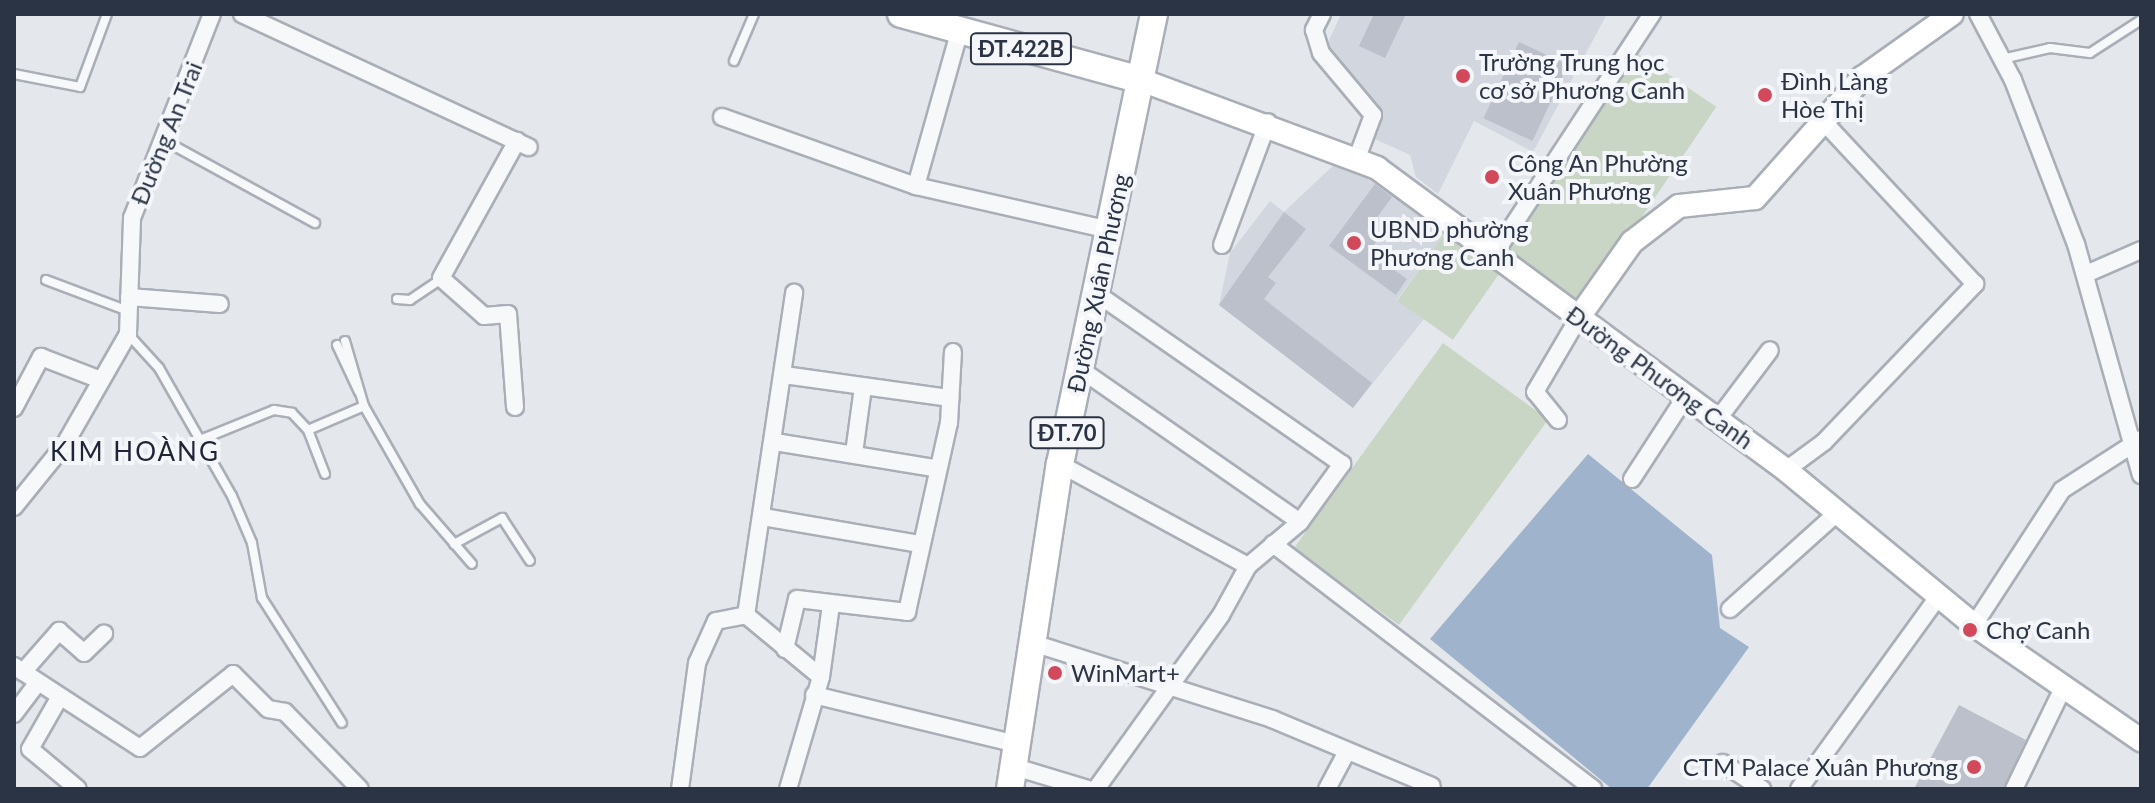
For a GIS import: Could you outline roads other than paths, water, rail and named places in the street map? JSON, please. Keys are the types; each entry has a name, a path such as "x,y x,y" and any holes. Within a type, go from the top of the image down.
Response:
{"main road":[{"name":"ĐT.422B","path":"901,14 959,33 1141,80"},
{"name":"Đường Xuân Phương","path":"1014,767 1060,464 1099,295 1109,230 1154,14"}],"street":[{"name":"Đường An Trai","path":"14,507 65,444 128,334 132,218 165,141 212,14"},
{"path":"242,14 523,144 441,278 484,316 508,314 515,407"},
{"path":"1322,14 1314,30 1321,53 1373,115 1357,158"},
{"path":"1493,256 1652,14"},
{"path":"1558,420 1535,392 1579,317 1632,242 1679,206 1755,198 1862,78 1952,14"},
{"path":"1978,14 2002,59 2086,274 2141,475"},
{"path":"916,186 959,33"},
{"name":"Đường Phương Canh","path":"1141,80 1268,122 1357,158 1579,317 1684,399 1718,419 1786,470 1974,625 2141,740"},
{"path":"722,117 916,186 1109,230"},
{"path":"1222,245 1268,122"},
{"path":"1786,470 1824,442 1975,284 1824,122"},
{"path":"2086,274 2141,250"},
{"path":"746,615 775,442 794,293"},
{"path":"1096,789 1170,691 1248,566 1300,522 1342,464 1099,295"},
{"path":"129,304 220,304"},
{"path":"1718,419 1770,350"},
{"path":"785,649 797,599 907,612 950,398 953,352"},
{"path":"14,408 41,357 101,380"},
{"path":"1080,369 1300,522"},
{"path":"784,375 950,398"},
{"path":"854,453 863,387"},
{"path":"1632,479 1684,399"},
{"path":"775,442 934,468"},
{"path":"1974,625 2062,490 2134,443"},
{"path":"1060,464 1248,566"},
{"path":"1730,609 1836,514"},
{"path":"763,517 919,544"},
{"path":"1273,544 1593,789"},
{"path":"1799,789 1940,594"},
{"path":"788,789 821,677 831,605"},
{"path":"746,615 821,677"},
{"path":"680,789 704,637 716,621 746,615"},
{"path":"104,634 84,653 59,631 18,669 58,700 140,748 233,674 268,709 285,712 360,789"},
{"path":"1033,643 1170,691 1272,719 1346,754"},
{"path":"14,714 37,683"},
{"path":"2014,789 2063,688"},
{"path":"814,695 1014,767 1088,789"},
{"path":"58,700 30,749 78,789"},
{"path":"1327,789 1350,749 1432,786"},
{"path":"1723,763 1743,784 1762,789"}],"lane":[{"path":"14,74 80,87 107,14"},
{"path":"734,61 754,14"},
{"path":"2002,59 2050,48 2090,53 2141,20"},
{"path":"165,141 315,223"},
{"path":"397,299 410,300 441,278"},
{"path":"46,280 129,304"},
{"path":"128,334 159,368 200,440 252,543 262,598 342,723"},
{"path":"341,343 364,406 420,504 472,564"},
{"path":"308,430 364,406"},
{"path":"200,440 274,410 292,413 308,430 325,474"},
{"path":"454,544 502,518 530,561"}],"water":[{"path":"1588,454 1712,555 1720,628 1749,647 1647,789 1612,789 1430,639"}],"place":[{"name":"Trường Trung học cơ sở Phương Canh","path":"1463,76"},
{"name":"Đình Làng Hòe Thị","path":"1765,95"},
{"name":"Công An Phường Xuân Phương","path":"1492,177"},
{"name":"UBND phường Phương Canh","path":"1354,243"},
{"name":"Chợ Canh","path":"1970,630"},
{"name":"WinMart+","path":"1055,673"},
{"name":"CTM Palace Xuân Phương","path":"1974,767"}],"district":[{"name":"KIM HOÀNG","path":"135,452"}]}
